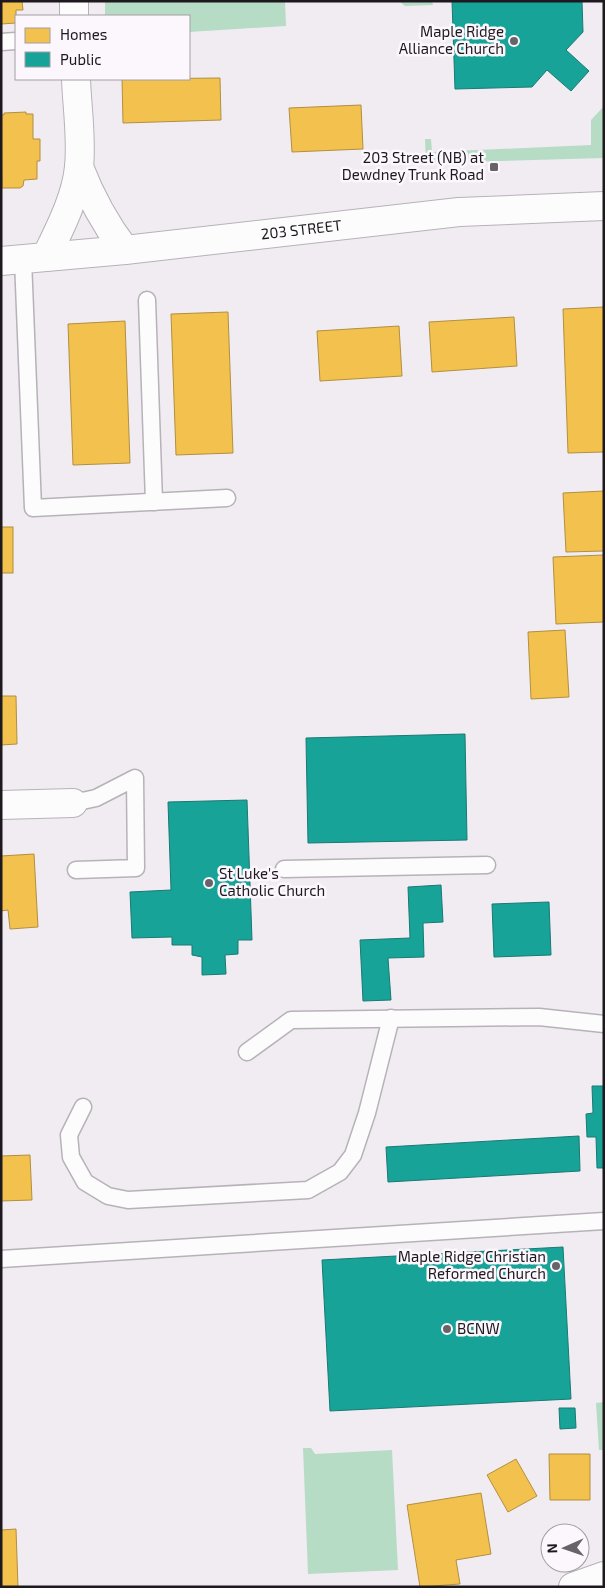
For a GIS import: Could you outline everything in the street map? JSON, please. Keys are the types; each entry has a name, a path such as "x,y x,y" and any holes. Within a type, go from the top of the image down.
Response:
{"main road":[{"path":"74,1 74,15"},
{"path":"24,259 59,232 75,186 79,167 76,80"},
{"path":"79,167 92,201 107,227 125,250"},
{"name":"203 STREET","path":"24,259 125,250 460,212 604,206"},
{"path":"1,806 73,803"},
{"path":"573,1587 604,1576"}],"lane":[{"path":"1,42 15,41"},
{"path":"24,259 33,508 227,498"},
{"path":"147,300 154,502"},
{"path":"73,803 96,798 134,778 136,868 76,870"},
{"path":"284,870 487,865"},
{"path":"248,1052 290,1020 538,1017 604,1024"},
{"path":"83,1107 69,1135 71,1158 85,1182 108,1196 128,1200 308,1190 340,1172 353,1155 367,1113 391,1018"},
{"path":"1,1259 604,1221"}],"green space":[{"path":"105,1 285,1 286,26 190,32 190,15 105,15"},
{"path":"399,1 432,1 433,5 405,6"},
{"path":"604,106 604,158 426,163 425,139 431,139 432,152 591,145 591,120"},
{"path":"604,1402 604,1450 599,1450 596,1403"},
{"path":"303,1448 311,1448 315,1454 392,1450 398,1570 308,1574"}],"building: Homes":[{"path":"1,1 22,1 23,10 16,10 15,23 1,24"},
{"path":"190,78 220,78 221,120 123,123 122,80 190,80"},
{"path":"361,105 363,149 292,152 289,108"},
{"path":"26,112 26,114 33,114 33,139 40,139 40,161 37,161 37,179 24,180 23,186 20,188 2,188 1,115 4,115 4,113"},
{"path":"604,307 604,452 568,453 563,309"},
{"path":"228,312 233,453 176,455 171,314"},
{"path":"514,317 517,366 432,372 429,322"},
{"path":"125,321 130,463 73,465 68,324"},
{"path":"399,326 402,376 320,381 317,331"},
{"path":"604,491 604,551 566,552 563,493"},
{"path":"1,527 13,527 13,573 1,573"},
{"path":"604,555 604,622 556,624 553,557"},
{"path":"565,630 569,697 531,699 528,632"},
{"path":"1,696 16,696 17,744 1,745"},
{"path":"34,854 38,927 10,929 8,910 1,911 1,856"},
{"path":"30,1155 32,1200 1,1201 1,1156"},
{"path":"549,1454 590,1454 590,1500 550,1500"},
{"path":"516,1459 537,1496 508,1512 487,1475"},
{"path":"481,1493 491,1554 456,1560 460,1584 420,1587 407,1505"},
{"path":"16,1529 18,1587 1,1587 1,1530"}],"building: Public":[{"name":"Maple Ridge Alliance Church","path":"452,1 582,1 583,32 566,50 589,71 571,91 547,70 532,87 455,89"},
{"path":"465,734 467,840 308,843 306,738"},
{"path":"247,800 252,940 238,940 238,954 225,955 226,974 202,975 202,957 192,955 192,945 172,945 172,937 132,938 130,892 171,890 168,802"},
{"path":"441,885 443,922 423,923 424,957 388,958 391,1000 363,1001 360,940 410,938 408,887"},
{"path":"549,902 551,955 494,957 492,904"},
{"path":"592,1086 604,1086 604,1168 597,1168 596,1137 587,1137 586,1114 593,1113"},
{"path":"579,1136 580,1171 388,1182 386,1147"},
{"name":"BCNW","path":"563,1247 571,1399 330,1411 322,1260"},
{"path":"559,1408 575,1408 576,1428 560,1429"}],"place":[{"name":"Maple Ridge Alliance Church","path":"514,41"},
{"name":"203 Street (NB) at Dewdney Trunk Road","path":"494,167"},
{"name":"St Luke's Catholic Church","path":"209,883"},
{"name":"Maple Ridge Christian Reformed Church","path":"556,1266"},
{"name":"BCNW","path":"447,1329"}]}
